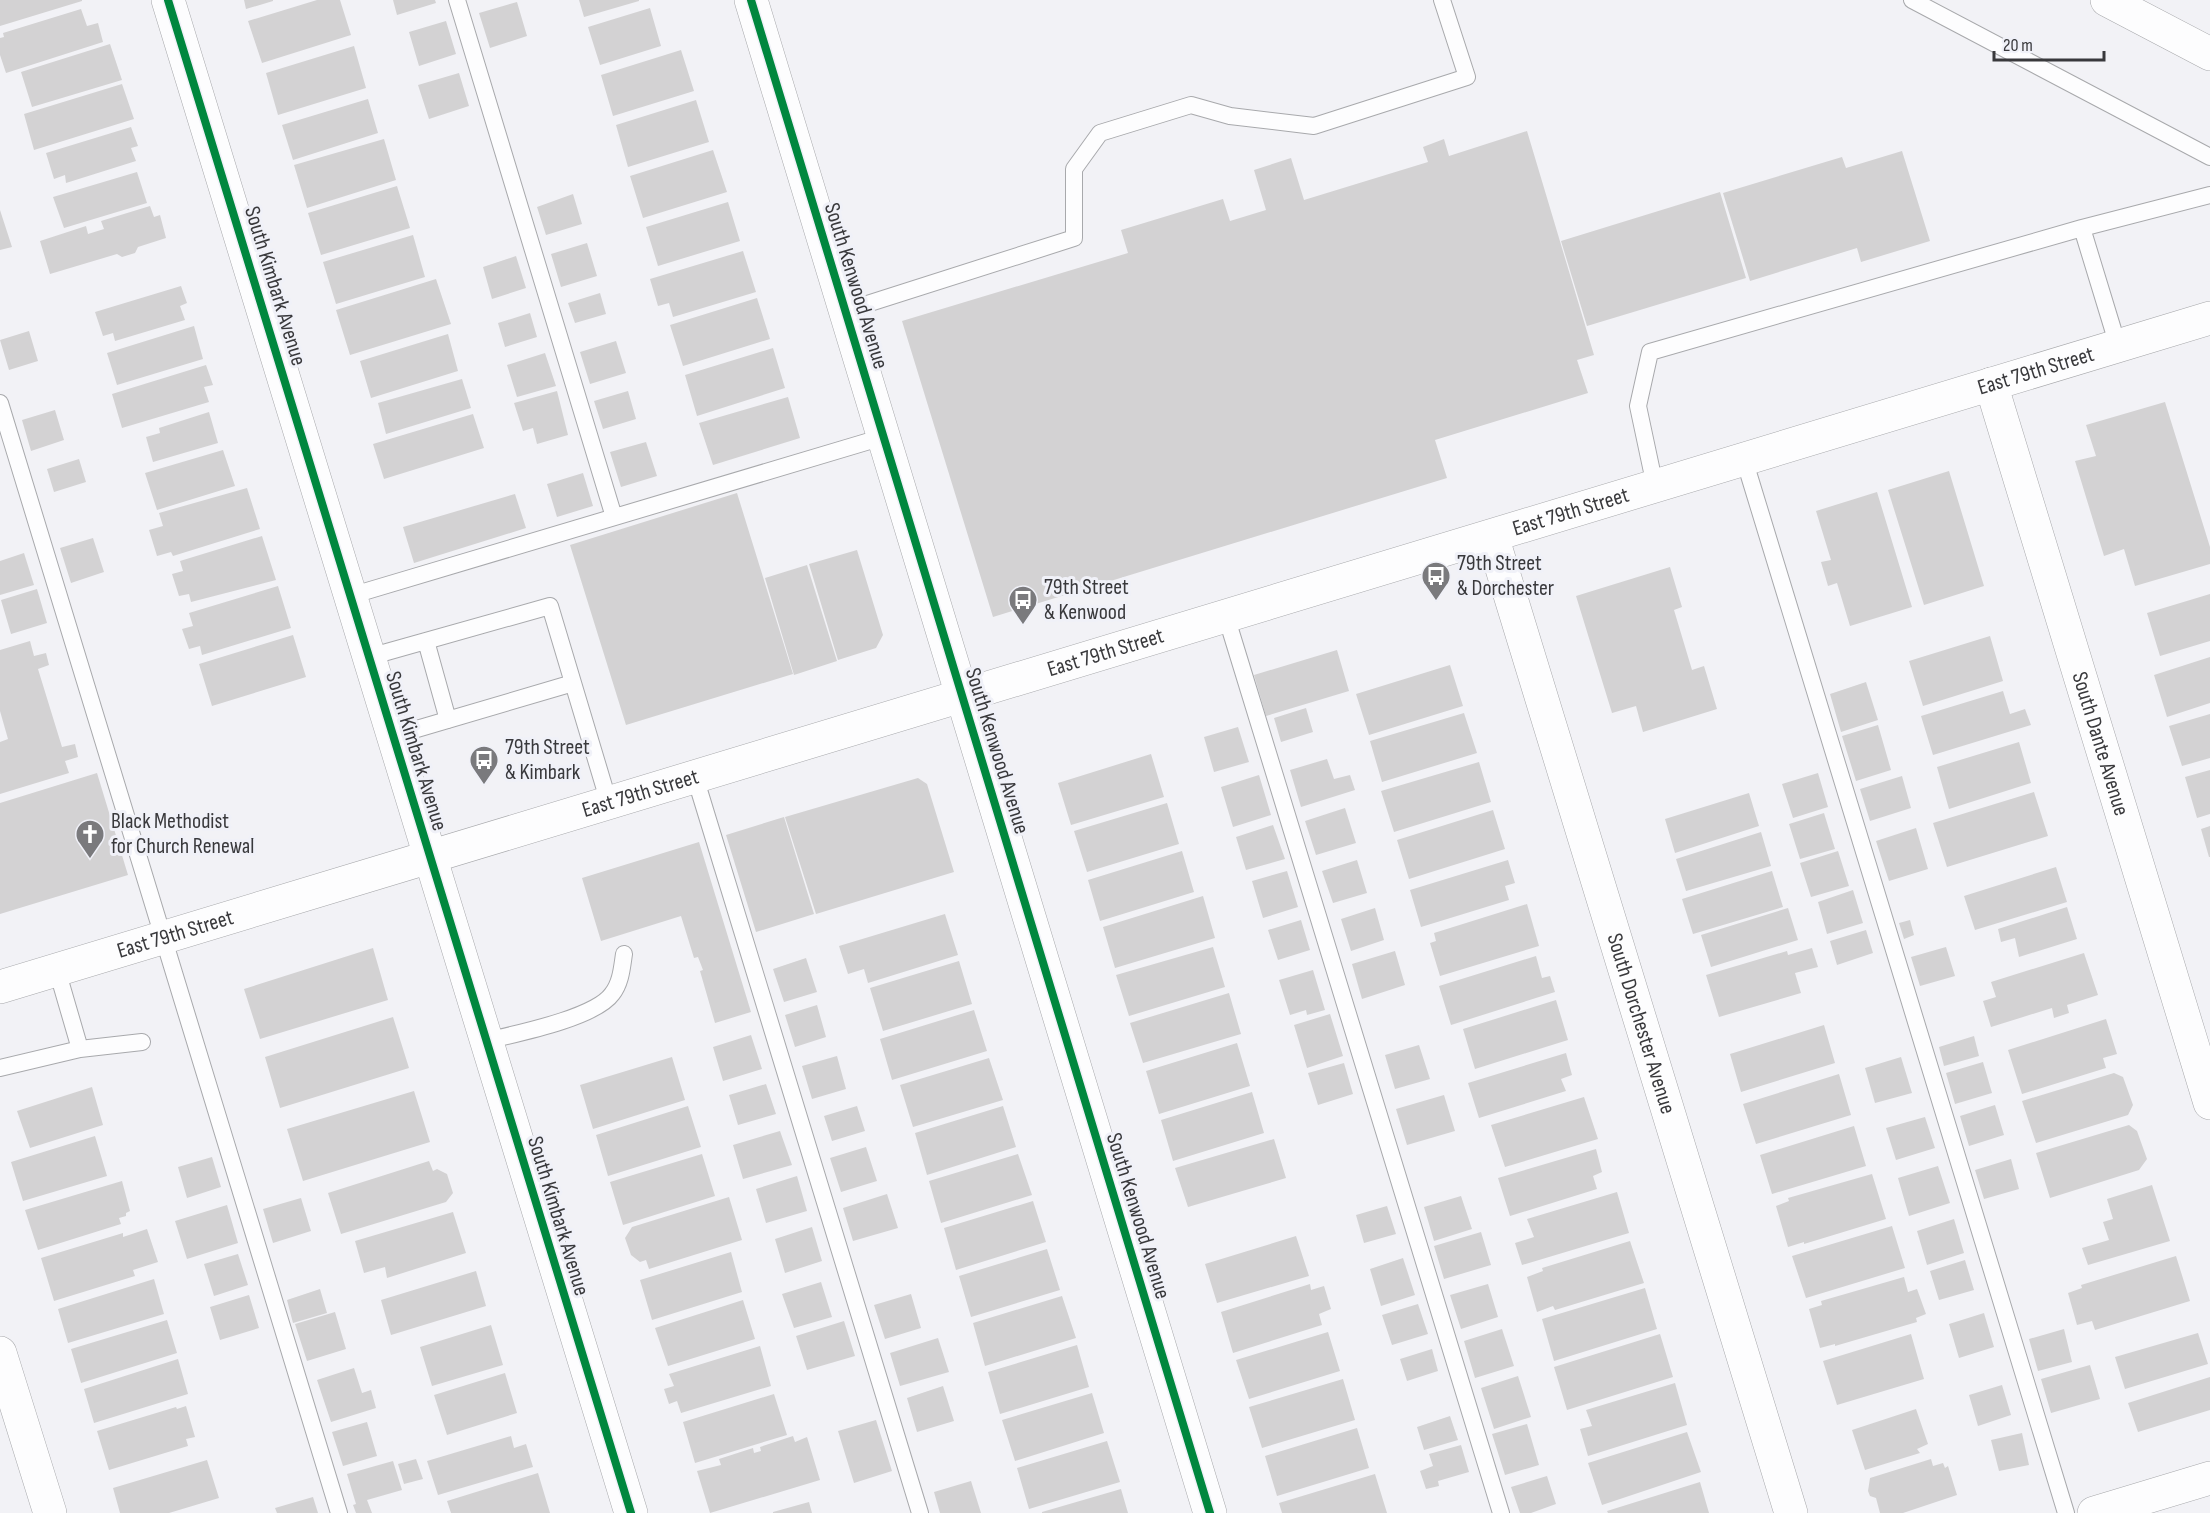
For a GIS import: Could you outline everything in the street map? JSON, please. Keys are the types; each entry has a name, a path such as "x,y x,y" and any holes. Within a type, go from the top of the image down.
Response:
{"main road":[{"name":"South Kimbark Avenue","path":"168,0 631,1513"},
{"name":"South Kenwood Avenue","path":"751,0 1210,1513"},
{"path":"2108,0 2210,54"},
{"name":"East 79th Street","path":"0,987 2210,318"},
{"name":"South Dante Avenue","path":"1991,384 2210,1103"},
{"name":"South Dorchester Avenue","path":"1492,536 1791,1513"},
{"path":"0,1353 50,1513"},
{"path":"2094,1513 2210,1478"}],"lane":[{"path":"457,0 614,517"},
{"path":"845,311 1074,238 1074,169 1100,133 1191,105 1230,116 1314,126 1467,77 1442,0"},
{"path":"1912,0 2210,157"},
{"path":"1655,486 1638,406 1650,352 2082,228 2210,195"},
{"path":"2082,228 2118,346"},
{"path":"0,403 339,1513"},
{"path":"350,596 883,437"},
{"path":"1744,459 2066,1513"},
{"path":"369,657 550,606 609,803"},
{"path":"1226,616 1501,1513"},
{"path":"426,641 448,720"},
{"path":"393,736 573,683"},
{"path":"695,777 920,1513"},
{"path":"486,1041 559,1023 591,1009 612,995 620,977 624,954"},
{"path":"57,970 80,1049"},
{"path":"0,1068 80,1049 142,1042"}],"building":[{"path":"0,0 82,0 82,1 0,26"},
{"path":"244,0 273,0 273,1 246,9"},
{"path":"317,0 340,0 351,35 262,63 248,21"},
{"path":"393,0 435,0 436,3 397,15"},
{"path":"579,0 639,0 639,1 584,17"},
{"path":"517,2 527,36 490,48 479,13"},
{"path":"650,8 661,46 600,65 588,27"},
{"path":"81,9 87,26 98,23 103,42 6,73 0,55 0,38 4,37 3,33"},
{"path":"446,21 456,54 419,66 409,32"},
{"path":"110,44 122,80 32,107 21,72"},
{"path":"354,46 366,88 278,115 266,73"},
{"path":"681,50 694,91 613,116 601,75"},
{"path":"459,73 469,106 429,119 418,85"},
{"path":"122,84 134,119 34,150 24,114"},
{"path":"368,99 378,133 293,160 282,125"},
{"path":"696,100 709,142 628,167 616,125"},
{"path":"131,127 138,146 131,148 136,161 66,183 65,175 54,179 46,153"},
{"path":"1527,131 1594,355 1577,360 1588,393 1435,440 1447,478 993,617 902,321 1128,253 1121,230 1223,199 1230,221 1266,210 1254,170 1291,158 1304,200 1428,162 1423,147 1444,139 1449,156"},
{"path":"384,139 396,180 307,208 294,165"},
{"path":"713,150 727,192 643,218 630,176"},
{"path":"1902,151 1930,241 1861,262 1857,248 1750,281 1723,193 1842,157 1846,168"},
{"path":"137,172 147,203 64,228 53,197"},
{"path":"397,186 410,228 321,255 308,213"},
{"path":"1720,192 1746,278 1587,326 1561,241"},
{"path":"573,194 582,224 546,235 537,207"},
{"path":"728,202 740,241 658,266 646,227"},
{"path":"150,206 154,217 160,215 166,238 138,247 135,253 122,257 117,254 50,274 40,241 86,226 88,234 104,229 101,221"},
{"path":"0,210 12,247 0,250"},
{"path":"413,235 425,277 336,304 323,262"},
{"path":"587,243 597,276 561,287 551,254"},
{"path":"743,251 756,292 673,317 669,303 658,306 650,279"},
{"path":"516,256 526,288 492,299 483,267"},
{"path":"436,279 451,324 350,355 336,310"},
{"path":"181,286 187,303 180,306 185,320 115,341 113,333 103,336 95,312"},
{"path":"600,293 606,314 575,323 568,303"},
{"path":"757,298 770,339 683,366 670,325"},
{"path":"530,313 537,337 505,347 498,323"},
{"path":"194,326 203,359 117,385 107,353"},
{"path":"29,331 38,361 9,370 0,340"},
{"path":"448,334 458,371 371,398 360,361"},
{"path":"616,341 626,373 590,384 580,352"},
{"path":"773,348 785,388 697,416 685,375"},
{"path":"545,353 556,386 517,397 507,365"},
{"path":"206,365 213,385 204,387 209,402 122,428 112,394"},
{"path":"462,379 471,408 386,434 378,403"},
{"path":"557,391 568,435 537,444 533,428 523,431 514,403"},
{"path":"628,391 636,419 603,429 594,401"},
{"path":"788,397 800,438 713,465 699,423"},
{"path":"2165,402 2210,547 2210,564 2135,586 2124,549 2104,556 2075,461 2096,456 2086,425"},
{"path":"55,410 64,440 31,451 22,420"},
{"path":"209,412 218,443 153,462 146,437 160,433 159,428"},
{"path":"473,414 484,448 384,479 373,444"},
{"path":"646,442 657,476 621,487 610,452"},
{"path":"223,450 235,486 157,510 145,473"},
{"path":"79,459 86,482 54,492 47,469"},
{"path":"1949,471 1984,586 1924,605 1888,490"},
{"path":"583,473 593,506 557,517 547,484"},
{"path":"247,488 260,529 173,556 171,552 157,556 149,530 163,526 159,513"},
{"path":"1877,492 1912,607 1850,626 1837,583 1828,586 1821,562 1831,560 1816,511"},
{"path":"737,493 793,674 626,725 570,545"},
{"path":"515,494 526,528 414,563 403,527"},
{"path":"262,536 276,580 191,602 189,594 179,596 172,574 183,571 180,561"},
{"path":"93,538 104,572 71,583 60,548"},
{"path":"857,550 883,635 876,648 838,660 809,564"},
{"path":"24,553 34,585 0,595 0,561"},
{"path":"807,565 837,661 794,675 765,578"},
{"path":"1670,567 1682,607 1674,610 1692,670 1704,666 1717,709 1643,732 1636,706 1612,713 1576,596"},
{"path":"278,586 291,628 202,655 200,646 189,649 182,629 193,626 189,613"},
{"path":"37,589 47,623 11,634 1,600"},
{"path":"2210,594 2210,641 2160,656 2147,613"},
{"path":"293,635 306,677 212,706 199,664"},
{"path":"1990,636 2003,681 1923,706 1909,661"},
{"path":"30,641 34,656 46,653 49,665 38,669 62,747 75,744 78,757 65,761 69,773 0,794 0,742 8,739 0,711 0,650"},
{"path":"1337,650 1349,691 1266,716 1254,675"},
{"path":"2210,657 2210,703 2167,717 2154,675"},
{"path":"1450,665 1463,706 1369,735 1356,694"},
{"path":"1866,682 1878,720 1841,732 1830,694"},
{"path":"2003,691 2010,714 2025,709 2031,725 1933,755 1921,716"},
{"path":"1306,708 1313,732 1281,742 1274,718"},
{"path":"1464,713 1477,753 1382,782 1370,741"},
{"path":"2210,714 2210,758 2182,766 2169,726"},
{"path":"1878,725 1891,770 1856,781 1842,736"},
{"path":"1238,727 1249,762 1214,772 1204,737"},
{"path":"2019,742 2031,783 1949,809 1937,767"},
{"path":"1151,754 1164,797 1071,825 1058,783"},
{"path":"1327,759 1334,779 1350,775 1355,790 1301,807 1290,770"},
{"path":"1479,762 1491,802 1394,832 1381,791"},
{"path":"2210,770 2210,814 2197,818 2185,777"},
{"path":"97,773 128,875 0,914 0,803"},
{"path":"1818,773 1828,807 1793,818 1782,784"},
{"path":"1259,775 1271,815 1233,827 1221,787"},
{"path":"1902,776 1911,808 1870,821 1860,789"},
{"path":"918,778 927,784 954,872 816,914 785,817"},
{"path":"2034,792 2048,836 1947,867 1933,823"},
{"path":"1749,793 1759,826 1675,853 1665,819"},
{"path":"1167,803 1179,844 1087,872 1074,831"},
{"path":"1345,808 1356,843 1316,855 1305,821"},
{"path":"1493,810 1505,849 1409,879 1397,840"},
{"path":"1824,813 1835,849 1800,859 1789,824"},
{"path":"784,817 814,914 756,932 726,835"},
{"path":"1273,825 1285,859 1246,870 1236,837"},
{"path":"2210,826 2210,857 2209,857 2201,829"},
{"path":"1916,828 1928,869 1889,881 1876,841"},
{"path":"1761,832 1771,866 1686,891 1676,859"},
{"path":"699,842 751,1012 715,1023 700,971 703,970 698,957 694,958 681,916 601,941 582,878"},
{"path":"1182,851 1194,892 1100,921 1088,880"},
{"path":"1838,851 1849,886 1811,897 1800,863"},
{"path":"1357,860 1367,893 1333,903 1322,871"},
{"path":"1508,860 1515,883 1505,886 1509,900 1421,927 1410,890"},
{"path":"2056,867 2067,902 1975,930 1964,896"},
{"path":"1287,871 1298,907 1263,918 1252,881"},
{"path":"1772,871 1783,907 1693,934 1682,899"},
{"path":"1853,890 1863,923 1827,934 1818,902"},
{"path":"1203,896 1215,938 1115,968 1103,927"},
{"path":"1527,904 1539,946 1440,976 1430,943 1436,941 1434,933"},
{"path":"2067,907 2077,939 2019,957 2015,938 2001,942 1998,929"},
{"path":"1375,908 1384,940 1351,951 1341,919"},
{"path":"1788,908 1798,940 1711,967 1701,935"},
{"path":"945,914 958,955 868,983 864,969 848,974 839,946"},
{"path":"1301,920 1310,950 1278,960 1268,930"},
{"path":"1910,920 1914,935 1904,939 1899,923"},
{"path":"1866,930 1873,953 1837,965 1830,941"},
{"path":"1213,947 1225,987 1129,1016 1116,975"},
{"path":"1946,947 1955,976 1920,986 1911,957"},
{"path":"373,948 388,1000 260,1039 244,989"},
{"path":"1812,948 1818,967 1795,973 1801,993 1719,1017 1706,975 1787,951 1788,955"},
{"path":"1395,951 1405,985 1362,999 1352,964"},
{"path":"2084,953 2098,995 2067,1005 2069,1013 2054,1018 2052,1008 1991,1027 1983,1001 1996,997 1991,982"},
{"path":"1536,956 1542,978 1550,976 1555,992 1451,1025 1439,986"},
{"path":"806,958 817,992 784,1002 773,969"},
{"path":"959,961 972,1004 883,1031 870,988"},
{"path":"1313,970 1325,1010 1307,1015 1306,1010 1290,1015 1279,980"},
{"path":"1229,993 1241,1034 1143,1063 1130,1023"},
{"path":"1556,1000 1568,1040 1475,1069 1463,1029"},
{"path":"817,1005 826,1037 795,1047 785,1015"},
{"path":"974,1010 987,1051 892,1080 880,1039"},
{"path":"1330,1014 1343,1056 1307,1068 1294,1025"},
{"path":"393,1017 409,1068 280,1108 265,1057"},
{"path":"2106,1019 2117,1054 2103,1058 2106,1068 2022,1094 2008,1050"},
{"path":"1824,1025 1835,1063 1741,1092 1730,1054"},
{"path":"751,1035 762,1069 723,1081 713,1047"},
{"path":"1974,1036 1979,1056 1944,1066 1939,1047"},
{"path":"1237,1043 1250,1086 1159,1114 1146,1071"},
{"path":"1419,1045 1430,1079 1395,1089 1385,1055"},
{"path":"1566,1053 1572,1075 1561,1079 1566,1091 1479,1118 1468,1083"},
{"path":"837,1056 846,1089 812,1099 802,1066"},
{"path":"672,1057 685,1100 593,1129 580,1085"},
{"path":"1901,1057 1912,1093 1875,1103 1865,1068"},
{"path":"989,1058 1003,1100 913,1127 900,1085"},
{"path":"1983,1062 1992,1093 1955,1104 1946,1073"},
{"path":"1344,1063 1353,1094 1318,1105 1308,1073"},
{"path":"2114,1073 2123,1077 2133,1105 2128,1115 2036,1143 2022,1101"},
{"path":"1839,1074 1851,1115 1756,1144 1743,1104"},
{"path":"766,1084 776,1114 738,1125 729,1095"},
{"path":"92,1087 103,1125 30,1148 17,1111"},
{"path":"414,1091 430,1142 303,1181 287,1129"},
{"path":"1252,1092 1264,1133 1173,1161 1161,1120"},
{"path":"1444,1095 1455,1131 1407,1145 1396,1109"},
{"path":"1584,1097 1598,1139 1505,1167 1491,1125"},
{"path":"1995,1105 2004,1135 1969,1146 1960,1116"},
{"path":"688,1106 701,1147 608,1176 596,1135"},
{"path":"857,1106 865,1131 832,1141 824,1116"},
{"path":"1003,1106 1016,1147 927,1175 915,1133"},
{"path":"1925,1117 1935,1148 1896,1160 1886,1128"},
{"path":"2129,1125 2137,1131 2147,1159 2139,1170 2050,1198 2036,1153"},
{"path":"1854,1126 1866,1166 1772,1194 1760,1155"},
{"path":"780,1131 792,1165 743,1179 733,1145"},
{"path":"95,1136 107,1176 23,1201 11,1162"},
{"path":"1274,1139 1286,1178 1188,1207 1175,1168"},
{"path":"866,1147 877,1181 841,1192 830,1158"},
{"path":"1596,1149 1602,1172 1593,1176 1597,1189 1510,1216 1498,1178"},
{"path":"702,1154 715,1196 623,1225 610,1182"},
{"path":"1018,1154 1032,1195 941,1223 929,1181"},
{"path":"212,1157 221,1187 187,1198 178,1167"},
{"path":"2011,1159 2019,1189 1984,1199 1975,1170"},
{"path":"429,1161 433,1171 437,1169 447,1174 453,1193 446,1202 341,1234 328,1193"},
{"path":"1938,1166 1950,1203 1909,1216 1898,1178"},
{"path":"1872,1174 1886,1219 1788,1247 1776,1206 1789,1201 1788,1198"},
{"path":"797,1176 807,1211 766,1223 756,1189"},
{"path":"122,1181 130,1211 126,1213 126,1216 119,1218 121,1224 38,1250 25,1210"},
{"path":"2152,1185 2170,1241 2088,1265 2082,1248 2109,1240 2103,1222 2113,1219 2107,1199"},
{"path":"1617,1192 1629,1233 1522,1265 1515,1243 1534,1237 1527,1219"},
{"path":"887,1194 898,1228 853,1241 843,1208"},
{"path":"1461,1196 1472,1229 1434,1241 1424,1207"},
{"path":"729,1197 742,1240 649,1269 646,1260 640,1262 631,1255 625,1238 632,1227"},
{"path":"301,1198 311,1231 273,1243 263,1209"},
{"path":"1033,1201 1046,1242 956,1270 944,1228"},
{"path":"227,1205 238,1243 187,1259 175,1221"},
{"path":"1387,1206 1396,1234 1364,1243 1356,1215"},
{"path":"453,1212 466,1253 387,1278 385,1267 364,1273 355,1241"},
{"path":"1954,1219 1964,1253 1927,1265 1917,1231"},
{"path":"1892,1226 1905,1268 1806,1298 1792,1256"},
{"path":"812,1227 822,1261 785,1273 775,1239"},
{"path":"147,1229 158,1262 133,1270 135,1276 54,1301 41,1258 123,1233 123,1237"},
{"path":"1481,1232 1491,1265 1444,1279 1434,1246"},
{"path":"1296,1236 1309,1276 1217,1303 1205,1264"},
{"path":"1630,1241 1644,1283 1555,1310 1553,1306 1537,1312 1527,1277 1543,1271 1542,1268"},
{"path":"1047,1249 1060,1290 971,1317 959,1276"},
{"path":"731,1252 742,1292 652,1320 640,1280"},
{"path":"238,1254 248,1285 214,1296 204,1264"},
{"path":"2176,1256 2190,1301 2095,1330 2092,1321 2077,1325 2068,1293 2082,1288 2081,1285"},
{"path":"1403,1258 1415,1295 1381,1306 1370,1269"},
{"path":"1965,1260 1974,1290 1939,1300 1930,1271"},
{"path":"476,1271 486,1306 391,1335 381,1300"},
{"path":"1904,1277 1908,1292 1917,1289 1926,1314 1916,1318 1917,1322 1835,1346 1835,1344 1820,1348 1809,1309 1822,1305 1821,1301"},
{"path":"154,1279 164,1314 68,1343 58,1309"},
{"path":"821,1282 832,1317 794,1328 782,1294"},
{"path":"1310,1284 1311,1290 1324,1286 1331,1309 1319,1314 1322,1325 1233,1353 1221,1312"},
{"path":"1488,1284 1498,1317 1461,1329 1450,1295"},
{"path":"1645,1288 1657,1329 1554,1361 1542,1319"},
{"path":"320,1289 327,1313 293,1323 287,1300"},
{"path":"911,1294 921,1328 885,1339 874,1305"},
{"path":"249,1295 259,1328 220,1340 210,1307"},
{"path":"1062,1296 1076,1338 985,1366 973,1323"},
{"path":"743,1300 755,1339 668,1366 655,1328"},
{"path":"1418,1304 1428,1334 1392,1345 1382,1315"},
{"path":"335,1312 346,1349 307,1361 295,1324"},
{"path":"1984,1313 1994,1347 1959,1358 1949,1324"},
{"path":"167,1320 177,1353 81,1383 71,1349"},
{"path":"844,1321 855,1356 807,1370 796,1336"},
{"path":"491,1325 503,1365 432,1386 420,1347"},
{"path":"1502,1329 1514,1366 1475,1378 1464,1341"},
{"path":"2064,1329 2072,1362 2038,1371 2029,1339"},
{"path":"1328,1332 1340,1371 1249,1399 1236,1360"},
{"path":"2198,1333 2208,1364 2125,1389 2115,1357"},
{"path":"1660,1334 1673,1377 1567,1410 1554,1367"},
{"path":"1911,1334 1924,1379 1837,1405 1823,1361"},
{"path":"938,1338 949,1372 900,1386 890,1353"},
{"path":"1077,1345 1089,1387 1000,1414 988,1372"},
{"path":"760,1346 771,1386 681,1413 677,1401 669,1404 664,1389 674,1386 669,1374"},
{"path":"1432,1349 1438,1371 1407,1381 1400,1359"},
{"path":"178,1359 188,1394 94,1423 84,1389"},
{"path":"2090,1365 2100,1399 2051,1413 2041,1379"},
{"path":"354,1368 362,1393 371,1390 376,1408 331,1422 317,1380"},
{"path":"505,1373 517,1413 447,1435 434,1395"},
{"path":"1518,1376 1531,1417 1494,1429 1481,1388"},
{"path":"2210,1377 2210,1410 2138,1432 2128,1403"},
{"path":"1343,1379 1355,1420 1262,1448 1249,1407"},
{"path":"1675,1383 1687,1425 1588,1456 1580,1429 1592,1426 1586,1410"},
{"path":"2002,1385 2011,1415 1978,1426 1969,1395"},
{"path":"943,1386 954,1421 917,1432 907,1398"},
{"path":"1092,1393 1104,1433 1015,1461 1002,1420"},
{"path":"774,1394 787,1435 695,1463 683,1422"},
{"path":"186,1406 195,1437 186,1439 188,1446 109,1470 97,1431"},
{"path":"1916,1409 1928,1444 1917,1449 1920,1453 1865,1470 1852,1430"},
{"path":"1450,1416 1458,1440 1424,1450 1417,1427"},
{"path":"876,1420 892,1471 854,1483 838,1431"},
{"path":"367,1422 377,1456 343,1466 332,1432"},
{"path":"1527,1424 1539,1465 1505,1475 1492,1434"},
{"path":"1357,1428 1369,1468 1277,1496 1265,1456"},
{"path":"1687,1432 1701,1472 1602,1505 1588,1463"},
{"path":"2022,1433 2029,1465 1999,1471 1991,1440"},
{"path":"511,1436 514,1448 526,1444 533,1467 438,1495 427,1461"},
{"path":"793,1436 795,1442 807,1437 820,1480 710,1513 697,1471 721,1465 719,1459 753,1448 754,1453 761,1451 760,1447"},
{"path":"1107,1441 1120,1482 1029,1509 1017,1468"},
{"path":"1461,1445 1469,1472 1438,1481 1439,1486 1426,1489 1420,1471 1433,1466 1429,1454"},
{"path":"416,1459 423,1479 404,1484 398,1464"},
{"path":"1931,1459 1933,1466 1943,1463 1945,1468 1948,1466 1957,1495 1903,1513 1880,1513 1876,1498 1870,1496 1868,1491 1870,1478"},
{"path":"207,1460 219,1498 169,1513 120,1513 113,1488"},
{"path":"393,1461 402,1490 367,1500 372,1513 356,1513 353,1505 356,1504 347,1474"},
{"path":"538,1473 550,1513 451,1513 447,1501"},
{"path":"1375,1474 1387,1513 1282,1513 1279,1503"},
{"path":"1547,1476 1556,1504 1531,1513 1520,1513 1511,1487"},
{"path":"971,1481 981,1513 940,1513 934,1492"},
{"path":"1700,1482 1709,1513 1608,1513 1607,1511"},
{"path":"1121,1489 1128,1513 1042,1513 1042,1512"},
{"path":"313,1497 318,1513 277,1513 275,1508"},
{"path":"809,1502 812,1513 773,1513 773,1512"}],"cycle path":[{"path":"168,0 631,1513"},
{"path":"751,0 1210,1513"}],"place":[{"name":"79th Street & Dorchester","path":"1436,602"},
{"name":"79th Street & Kenwood","path":"1023,626"},
{"name":"79th Street & Kimbark","path":"484,786"},
{"name":"Black Methodist for Church Renewal","path":"90,860"}]}
